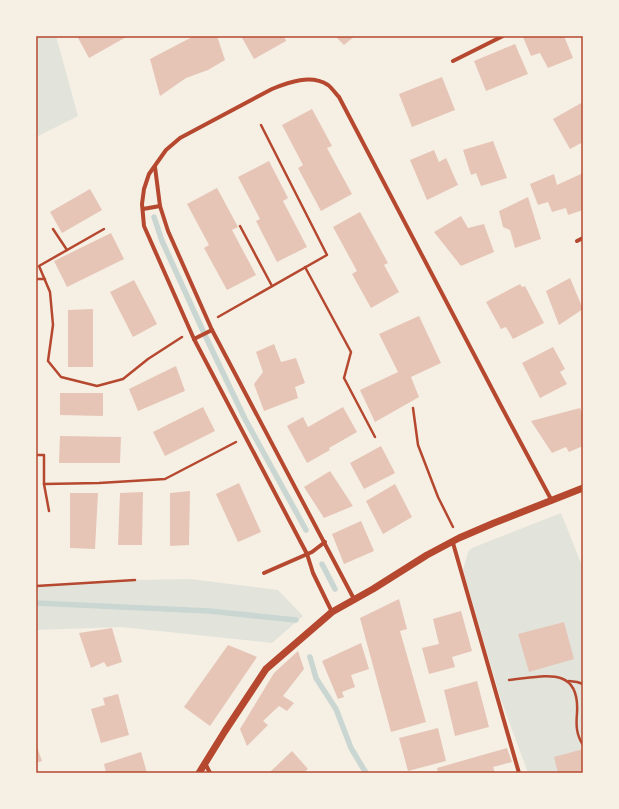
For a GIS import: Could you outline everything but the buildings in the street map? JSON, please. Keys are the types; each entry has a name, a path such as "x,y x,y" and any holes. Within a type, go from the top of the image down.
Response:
{"street":[{"path":"453,60 503,36"},
{"path":"332,612 313,573 307,554 194,339 144,226 144,189 149,174 166,150 180,138 272,89 304,79 317,81 328,85 339,97 552,500"},
{"path":"154,167 160,206 175,247 212,330 354,599"},
{"path":"143,210 160,206"},
{"path":"577,241 583,238"},
{"path":"194,339 212,330"},
{"path":"199,773 266,669 332,612 373,589 427,555 453,543 459,538 583,488"},
{"path":"264,573 307,554 325,542"},
{"path":"453,543 518,773"},
{"path":"205,763 210,773"}],"path":[{"path":"209,322 327,255 261,125"},
{"path":"240,226 272,286"},
{"path":"53,229 67,250"},
{"path":"104,229 40,266 50,292 52,325 48,361 62,377 97,386 123,379 148,359 191,332"},
{"path":"305,267 351,352 344,378 376,437"},
{"path":"36,279 45,279"},
{"path":"413,408 418,445 438,497 459,538"},
{"path":"44,484 99,483 165,479 246,438"},
{"path":"36,455 44,454 44,484 49,511"},
{"path":"36,586 135,580"},
{"path":"509,680 556,676 583,684"},
{"path":"569,681 573,687 575,696 577,712 576,723 579,739 583,745"}],"shaded area":[{"path":"36,36 56,36 78,116 36,137"},
{"path":"561,513 583,568 583,773 528,773 500,697 463,570 468,552 472,548"},
{"path":"190,579 278,590 303,616 272,643 121,627 36,630 36,586 135,580"}],"waterway":[{"path":"154,217 162,241 245,419 306,530"},
{"path":"322,564 335,589"},
{"path":"36,603 209,611 296,620"},
{"path":"310,657 316,678 336,709 351,748 366,773"}]}
